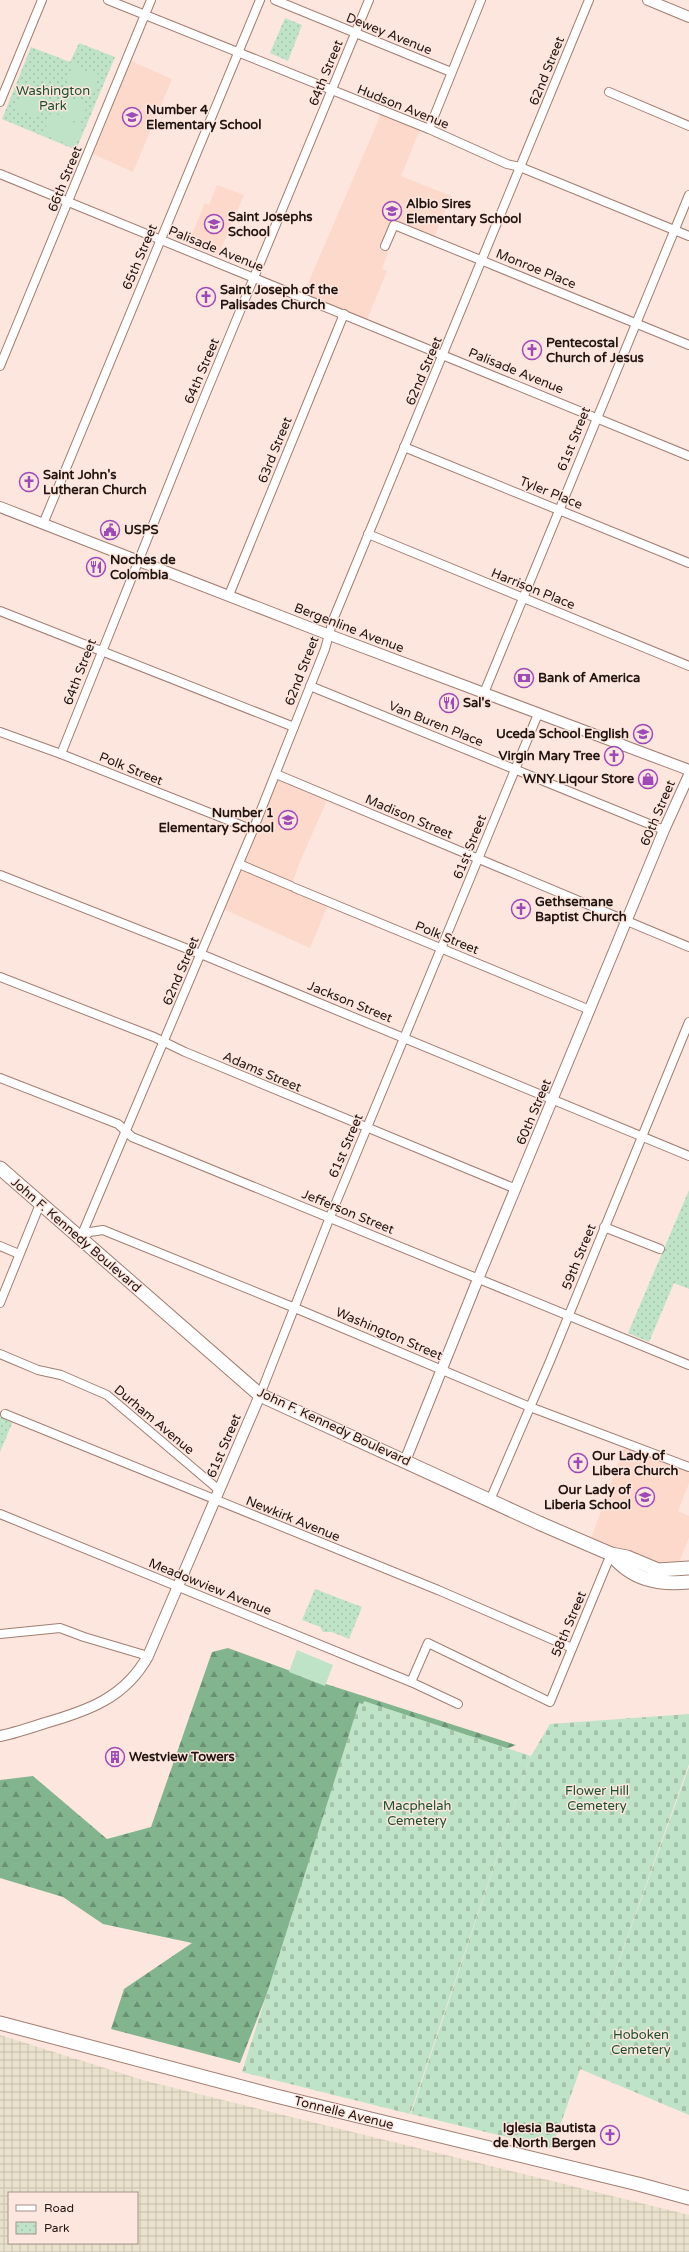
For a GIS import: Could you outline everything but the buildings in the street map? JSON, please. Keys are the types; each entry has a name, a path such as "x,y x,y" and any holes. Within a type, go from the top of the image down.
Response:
{"main road":[{"name":"John F. Kennedy Boulevard","path":"0,1168 260,1395 611,1554 627,1557 658,1570 689,1568"},
{"name":"John F. Kennedy Boulevard","path":"611,1554 621,1567 642,1577 662,1584 689,1582"},
{"name":"Tonnelle Avenue","path":"0,2023 268,2094 638,2184 689,2198"}],"street":[{"path":"0,102 42,0"},
{"name":"Hudson Avenue","path":"108,0 429,130 507,164 520,167 689,236"},
{"name":"66th Street","path":"0,366 150,0"},
{"name":"65th Street","path":"43,524 260,0"},
{"name":"Dewey Avenue","path":"274,0 356,32 451,72"},
{"name":"64th Street","path":"61,754 138,561 370,0"},
{"path":"429,130 481,0"},
{"name":"62nd Street","path":"80,1239 253,830 368,534 444,355 589,0"},
{"path":"648,0 689,17"},
{"path":"609,92 689,126"},
{"name":"Palisade Avenue","path":"0,174 689,456"},
{"name":"61st Street","path":"484,693 689,195"},
{"name":"Monroe Place","path":"385,246 394,225 689,345"},
{"name":"63rd Street","path":"230,595 344,314"},
{"name":"Tyler Place","path":"404,447 560,509 689,563"},
{"name":"Bergenline Avenue","path":"0,508 538,714 689,770"},
{"name":"Harrison Place","path":"368,534 689,666"},
{"path":"0,611 294,727"},
{"name":"Van Buren Place","path":"310,686 664,830"},
{"name":"61st Street","path":"0,1736 78,1714 102,1704 125,1685 148,1656 260,1395 330,1217 538,714"},
{"name":"Polk Street","path":"0,732 61,754 253,830"},
{"name":"Madison Street","path":"276,774 689,947"},
{"name":"60th Street","path":"405,1461 478,1279 628,921 664,830 689,774"},
{"name":"Polk Street","path":"239,864 590,1010"},
{"name":"Jackson Street","path":"0,875 201,954 689,1156"},
{"name":"Adams Street","path":"0,976 154,1037 367,1129 516,1189"},
{"name":"59th Street","path":"490,1500 568,1316 689,1022"},
{"name":"Jefferson Street","path":"0,1078 118,1124 132,1136 689,1365"},
{"path":"0,1303 40,1204"},
{"path":"604,1227 660,1249"},
{"name":"Washington Street","path":"80,1239 90,1232 103,1230 295,1308 530,1407 689,1467"},
{"path":"0,1246 19,1254"},
{"name":"Durham Avenue","path":"0,1354 38,1370 61,1375 107,1395 219,1490"},
{"name":"Newkirk Avenue","path":"5,1414 438,1590 572,1648"},
{"name":"Meadowview Avenue","path":"0,1514 412,1682 458,1704"},
{"name":"58th Street","path":"412,1682 428,1643 550,1702 611,1554"},
{"path":"0,1634 60,1628 84,1638 148,1656"}],"shaded area":[{"name":"Number 4 Elementary School","path":"131,61 172,79 133,172 93,154"},
{"name":"Albio Sires Elementary School","path":"381,114 420,129 401,176 451,196 433,240 397,226 382,269 387,271 366,322 304,293"},
{"name":"Saint Josephs School","path":"217,185 244,195 218,256 188,243 205,203 209,205"},
{"name":"Number 1 Elementary School","path":"275,776 328,798 299,864 292,885 240,864"},
{"path":"239,866 329,902 310,948 221,908"},
{"name":"Our Lady of Liberia School","path":"625,1444 689,1467 689,1483 678,1511 689,1516 689,1538 678,1565 657,1566 591,1539"},
{"path":"0,2035 146,2081 689,2215 689,2252 0,2252"}],"green space":[{"path":"285,18 302,25 288,61 270,53"},
{"name":"Washington Park","path":"79,43 115,57 76,150 2,119 31,47 70,62"},
{"path":"73,64 87,72 90,71 100,75 93,89 87,95 67,88 67,80"},
{"path":"25,84 37,87 48,93 37,117 15,108"},
{"path":"63,95 85,104 87,107 79,123 54,112 60,96"},
{"path":"51,113 83,126 75,147 43,134"},
{"path":"689,1190 689,1289 674,1283 649,1342 628,1333"},
{"path":"0,1412 14,1419 0,1452"},
{"path":"315,1589 362,1607 349,1639 332,1632 323,1632 320,1627 302,1620"},
{"path":"228,1648 326,1684 516,1745 329,1820 285,1947 240,2063 111,2029 124,1989 192,1943 103,1924 63,1897 0,1878 0,1780 33,1776 107,1839 151,1827 212,1652"},
{"path":"297,1650 333,1665 325,1686 289,1672"},
{"name":"Macphelah Cemetery","path":"364,1701 531,1756 410,2114 242,2072 359,1703 363,1704"},
{"name":"Flower Hill Cemetery","path":"689,1714 689,1764 552,2148 411,2114 531,1756 550,1724"},
{"name":"Hoboken Cemetery","path":"689,1767 689,2115 580,2069"}],"place":[{"name":"Number 4 Elementary School","path":"132,117"},
{"name":"Albio Sires Elementary School","path":"392,211"},
{"name":"Saint Josephs School","path":"214,224"},
{"name":"Saint Joseph of the Palisades Church","path":"206,297"},
{"name":"Pentecostal Church of Jesus","path":"532,350"},
{"name":"Saint John's Lutheran Church","path":"29,482"},
{"name":"USPS","path":"110,530"},
{"name":"Noches de Colombia","path":"96,567"},
{"name":"Bank of America","path":"524,678"},
{"name":"Sal's","path":"449,703"},
{"name":"Uceda School English","path":"643,734"},
{"name":"Virgin Mary Tree","path":"614,756"},
{"name":"WNY Liqour Store","path":"648,779"},
{"name":"Number 1 Elementary School","path":"288,820"},
{"name":"Gethsemane Baptist Church","path":"521,909"},
{"name":"Our Lady of Libera Church","path":"578,1463"},
{"name":"Our Lady of Liberia School","path":"645,1497"},
{"name":"Westview Towers","path":"115,1757"},
{"name":"Iglesia Bautista de North Bergen","path":"610,2135"}]}
